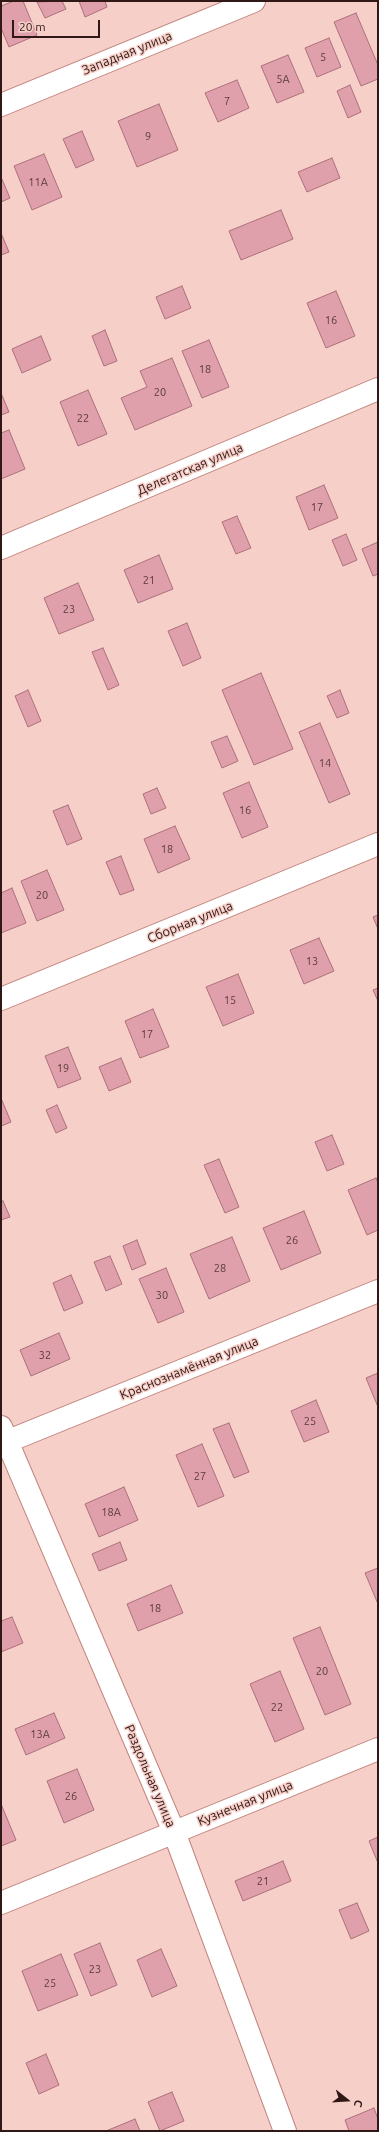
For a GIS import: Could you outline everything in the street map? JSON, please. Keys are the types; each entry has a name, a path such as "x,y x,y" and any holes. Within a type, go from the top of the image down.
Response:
{"street":[{"name":"Западная улица","path":"1,105 254,1"},
{"name":"Делегатская улица","path":"1,548 378,389"},
{"name":"Сборная улица","path":"1,999 378,844"},
{"name":"Краснознамённая улица","path":"3,1438 378,1291"},
{"name":"Раздольная улица","path":"3,1438 174,1832 285,2131"},
{"name":"Кузнечная улица","path":"1,1904 378,1749"}],"building":[{"path":"14,1 23,1 37,35 9,47 1,28 1,6"},
{"path":"62,1 66,9 45,18 37,2"},
{"path":"79,1 105,1 107,7 85,17"},
{"path":"356,13 378,65 378,79 361,86 334,22"},
{"path":"329,38 341,67 317,77 305,48"},
{"path":"288,55 304,92 277,103 261,66"},
{"path":"237,80 249,108 218,122 205,93"},
{"path":"350,85 361,112 348,118 337,91"},
{"path":"159,104 178,150 137,167 118,121"},
{"path":"82,131 94,160 76,168 63,139"},
{"path":"44,154 62,197 32,210 14,166"},
{"path":"332,158 340,178 307,192 298,172"},
{"path":"1,177 10,198 1,202"},
{"path":"281,210 293,239 241,260 229,231"},
{"path":"1,233 9,252 1,255"},
{"path":"182,286 191,308 165,319 156,297"},
{"path":"336,291 355,336 326,348 307,303"},
{"path":"105,330 117,361 104,366 92,336"},
{"path":"41,336 51,360 22,373 12,349"},
{"path":"209,340 229,387 202,398 182,351"},
{"path":"172,358 192,406 135,430 121,398 147,387 140,371"},
{"path":"88,390 107,434 78,446 60,402"},
{"path":"1,393 9,412 1,415"},
{"path":"9,430 25,469 1,479 1,433"},
{"path":"324,485 338,518 309,530 296,497"},
{"path":"237,516 251,548 236,554 222,522"},
{"path":"346,534 357,560 343,566 332,540"},
{"path":"378,542 378,574 373,576 362,549"},
{"path":"159,555 173,589 138,603 124,570"},
{"path":"78,583 94,620 59,634 44,598"},
{"path":"187,623 201,658 183,666 168,631"},
{"path":"103,648 119,685 108,690 92,652"},
{"path":"261,673 293,749 254,765 222,690"},
{"path":"28,690 41,721 28,727 15,696"},
{"path":"340,690 349,713 337,718 327,696"},
{"path":"320,723 350,794 329,803 299,732"},
{"path":"227,736 238,761 222,768 211,742"},
{"path":"249,782 268,827 242,838 223,793"},
{"path":"157,788 166,808 151,814 143,794"},
{"path":"68,805 82,839 67,845 53,811"},
{"path":"175,826 190,859 158,873 144,839"},
{"path":"121,856 134,890 120,895 106,862"},
{"path":"47,870 64,910 37,921 21,881"},
{"path":"12,888 26,923 1,933 1,893"},
{"path":"378,915 378,929 373,917"},
{"path":"319,938 334,971 304,984 290,950"},
{"path":"238,974 254,1013 223,1026 206,987"},
{"path":"378,988 378,1001 373,990"},
{"path":"153,1009 169,1047 140,1058 125,1021"},
{"path":"68,1047 81,1079 58,1088 45,1056"},
{"path":"121,1058 131,1082 109,1091 99,1067"},
{"path":"1,1098 11,1122 1,1126"},
{"path":"57,1105 67,1128 56,1133 46,1110"},
{"path":"332,1135 344,1164 327,1171 315,1142"},
{"path":"219,1159 239,1207 225,1213 204,1165"},
{"path":"376,1178 378,1183 378,1230 367,1235 348,1190"},
{"path":"3,1201 10,1217 1,1220 1,1202"},
{"path":"304,1211 321,1253 281,1270 263,1228"},
{"path":"232,1237 250,1281 209,1299 190,1254"},
{"path":"137,1240 146,1264 132,1270 123,1246"},
{"path":"110,1256 122,1284 106,1291 94,1262"},
{"path":"166,1268 184,1312 158,1323 139,1279"},
{"path":"71,1275 83,1303 64,1311 53,1283"},
{"path":"59,1333 70,1359 31,1376 20,1350"},
{"path":"378,1373 378,1407 366,1378"},
{"path":"316,1400 329,1432 304,1442 291,1411"},
{"path":"229,1423 249,1472 234,1478 213,1429"},
{"path":"202,1444 224,1496 198,1507 176,1455"},
{"path":"124,1487 138,1520 99,1537 85,1504"},
{"path":"120,1542 127,1560 99,1571 92,1554"},
{"path":"378,1568 378,1604 365,1573"},
{"path":"171,1585 183,1613 138,1631 127,1604"},
{"path":"12,1617 23,1643 1,1652 1,1621"},
{"path":"320,1627 351,1704 325,1715 293,1638"},
{"path":"280,1671 304,1729 275,1742 250,1684"},
{"path":"54,1713 65,1738 26,1755 15,1729"},
{"path":"77,1769 94,1810 64,1823 47,1781"},
{"path":"1,1804 16,1840 1,1846"},
{"path":"378,1837 378,1863 369,1841"},
{"path":"283,1861 291,1881 243,1901 235,1881"},
{"path":"357,1903 369,1931 351,1939 339,1910"},
{"path":"100,1943 117,1985 91,1996 74,1954"},
{"path":"161,1949 177,1986 152,1997 137,1960"},
{"path":"61,1954 78,1995 38,2011 22,1971"},
{"path":"46,2054 59,2085 39,2094 26,2063"},
{"path":"172,2092 184,2121 160,2131 148,2102"},
{"path":"374,2108 378,2119 378,2131 349,2131 345,2120"},
{"path":"135,2119 140,2131 106,2131"}]}
